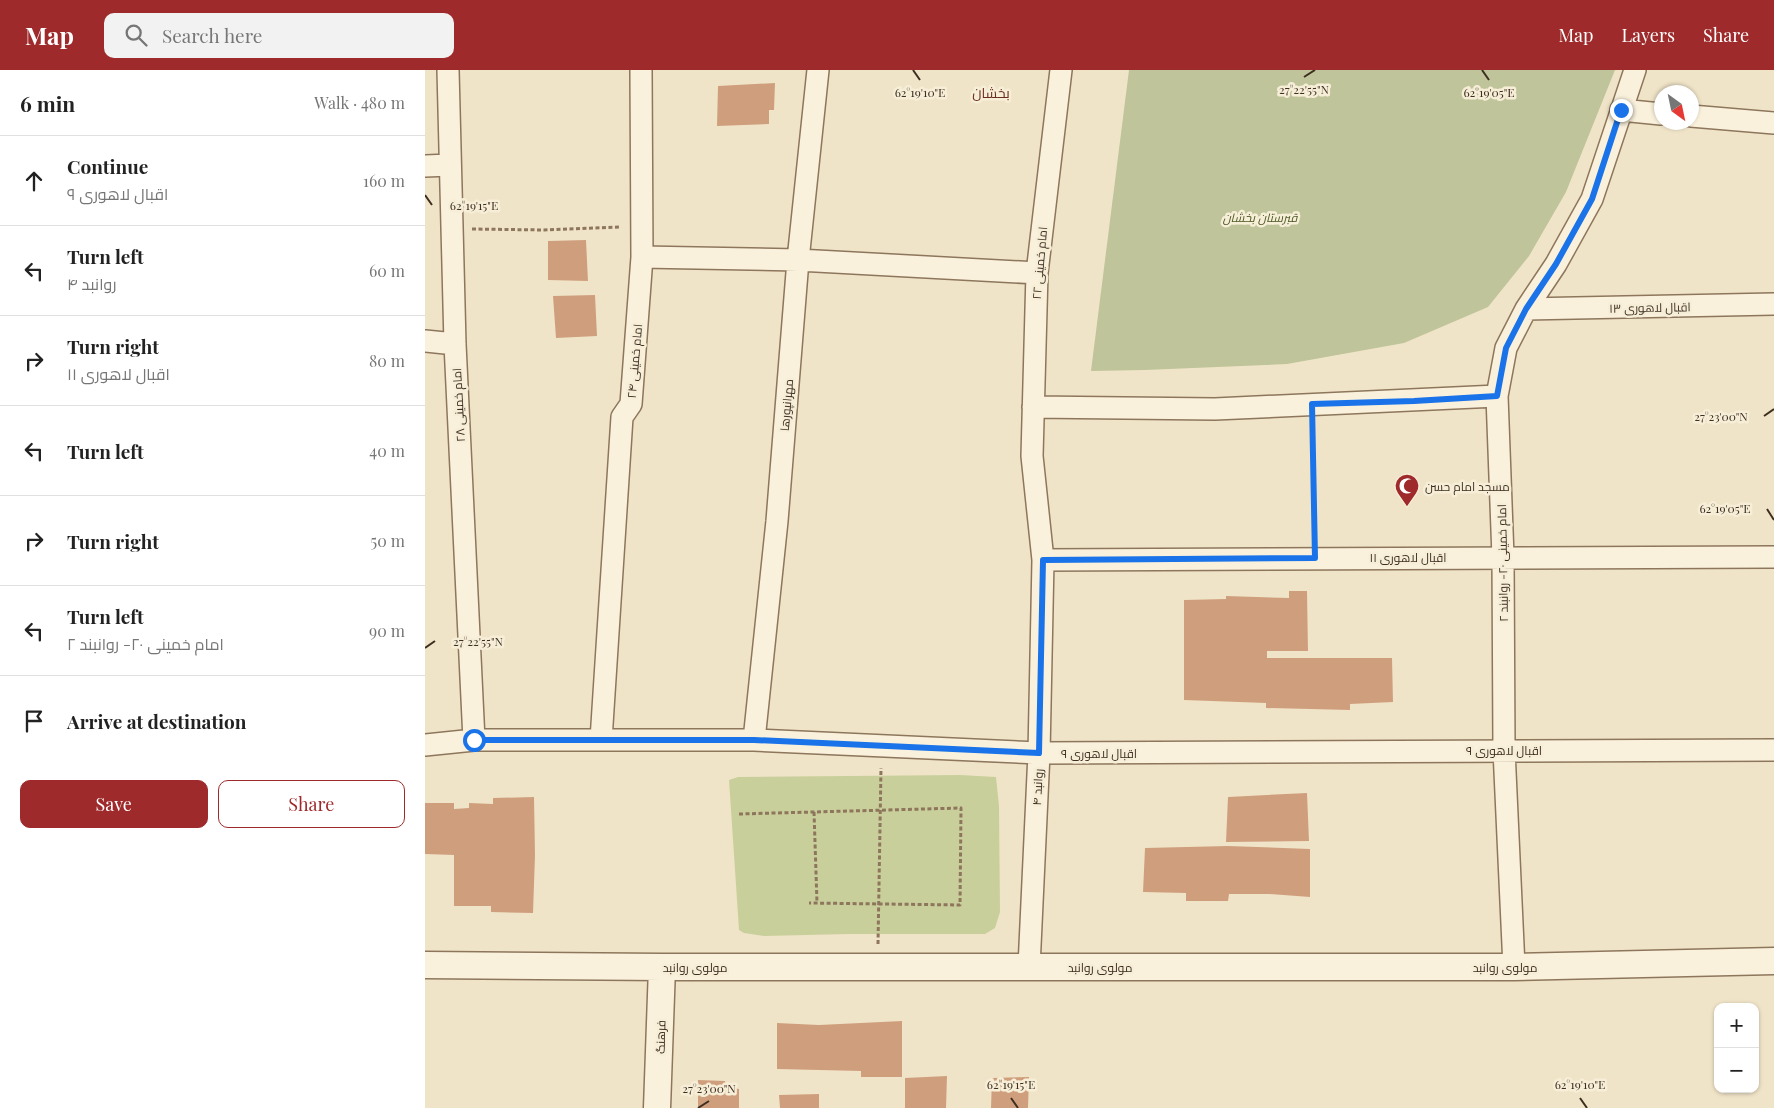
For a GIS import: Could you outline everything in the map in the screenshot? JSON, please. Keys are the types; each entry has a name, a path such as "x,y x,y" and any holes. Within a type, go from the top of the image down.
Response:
{"street":[{"name":"امام خمینی ۲۸","path":"448,70 455,344 474,740"},
{"name":"امام خمینی ۲۴","path":"601,740 622,417 631,404 643,257 641,70"},
{"name":"مهرانپورها","path":"754,740 777,521 798,260 818,70"},
{"name":"امام خمینی ۲۲","path":"1032,456 1037,273 1061,70"},
{"name":"امام خمینی ۲۰- روانبند ۲","path":"1514,967 1504,750 1503,557 1497,396 1506,348 1526,309 1556,264 1592,199 1635,70"},
{"path":"1621,110 1654,113"},
{"path":"1699,117 1774,123"},
{"path":"425,166 450,165"},
{"path":"643,257 798,260 1037,273"},
{"name":"اقبال لاهوری ۱۳","path":"1526,309 1774,304"},
{"path":"425,341 455,344"},
{"path":"1033,407 1215,409 1497,396"},
{"name":"روانبد ۴","path":"1029,967 1039,753 1043,560 1032,456"},
{"name":"اقبال لاهوری ۱۱","path":"1043,560 1774,557"},
{"name":"اقبال لاهوری ۹","path":"425,745 474,740 754,740 1039,753 1774,750"},
{"name":"مولوی روانبد","path":"425,965 662,967 1514,967 1774,961"},
{"name":"فرهنگ","path":"657,1108 662,967"}],"path":[{"path":"452,229 544,230 642,226"},
{"path":"1312,404 1315,558"},
{"path":"877,967 881,746"},
{"path":"739,814 961,808 960,905 809,903"},
{"path":"813,812 817,903"}],"green space":[{"name":"قبرستان بخشان","path":"1129,70 1615,70 1566,192 1529,256 1488,307 1404,343 1287,364 1091,371"},
{"path":"960,775 996,777 999,806 1000,912 995,928 985,934 764,936 744,933 739,930 729,780 738,777"}],"building":[{"path":"775,83 774,110 769,110 769,124 717,126 718,86"},
{"path":"586,240 588,281 548,280 548,241"},
{"path":"595,295 597,336 556,338 553,296"},
{"path":"1289,591 1307,591 1308,651 1267,651 1267,658 1392,658 1393,702 1350,704 1350,710 1266,708 1266,703 1184,700 1184,600 1226,599 1226,596 1289,598"},
{"path":"1307,793 1309,841 1226,842 1228,797"},
{"path":"534,797 533,913 491,912 491,906 454,906 454,855 425,854 425,803 454,803 454,809 469,808 469,803 493,804 493,798"},
{"path":"1228,846 1310,849 1310,897 1229,894 1228,901 1186,901 1186,893 1143,892 1145,848"},
{"path":"902,1021 902,1077 861,1077 861,1071 777,1069 777,1023 819,1025"},
{"path":"947,1076 946,1108 905,1108 905,1078"},
{"path":"1029,1077 1028,1108 991,1108 992,1078"},
{"path":"698,1080 725,1081 726,1087 739,1089 739,1108 698,1108"},
{"path":"819,1094 819,1108 780,1108 779,1095"}],"place":[{"name":"مسجد امام حسن","path":"1407,507"}],"district":[{"name":"بخشان","path":"991,92"}],"route":[{"path":"474,740 754,740 1039,753 1043,560 1315,558 1312,404 1497,396 1506,348 1526,309 1556,264 1592,199 1621,110"}]}
